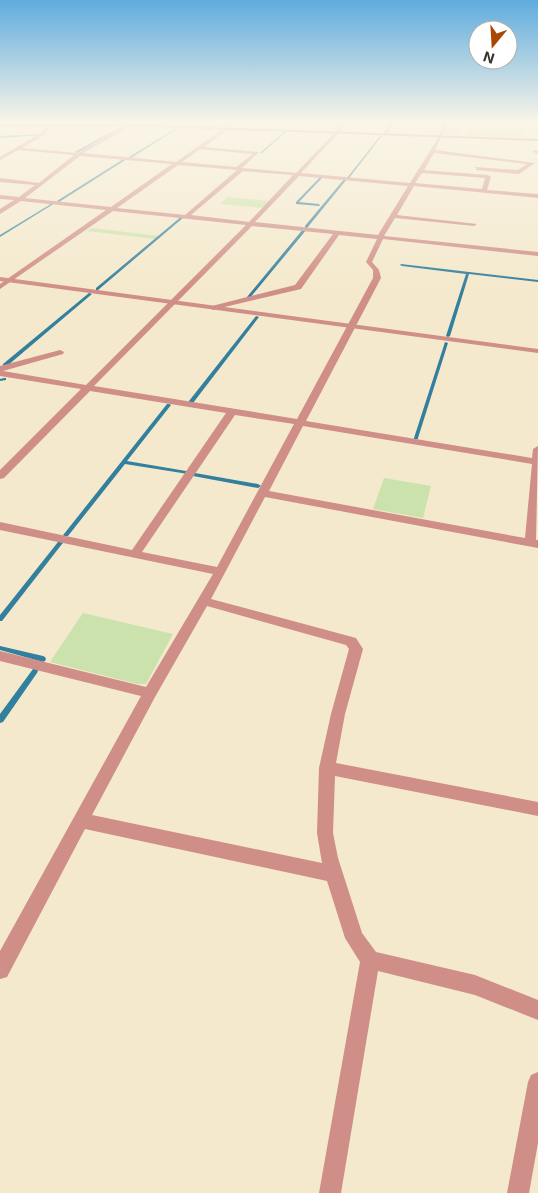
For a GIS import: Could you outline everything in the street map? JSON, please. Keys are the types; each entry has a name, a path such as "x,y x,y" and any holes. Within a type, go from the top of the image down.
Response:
{"street":[{"path":"0,212 23,198 46,179"},
{"path":"0,288 157,179"},
{"path":"187,216 228,179"},
{"path":"0,476 293,179"},
{"path":"351,179 538,196"},
{"path":"0,970 150,693 220,572 298,422 377,278 376,270 369,262 381,236 416,179"},
{"path":"484,191 488,179"},
{"path":"0,180 38,184"},
{"path":"510,193 512,186"},
{"path":"0,197 251,222 538,254"},
{"path":"393,216 474,224"},
{"path":"216,309 298,287 338,232"},
{"path":"0,279 538,352"},
{"path":"0,369 60,352"},
{"path":"0,373 537,462"},
{"path":"135,554 232,412"},
{"path":"261,493 534,543 538,449"},
{"path":"0,526 220,572"},
{"path":"203,601 351,641 356,649 338,714 328,768 325,833 334,874 354,938 370,960 475,984 538,1010"},
{"path":"0,656 150,693"},
{"path":"328,768 538,809"},
{"path":"82,821 334,874"},
{"path":"330,1193 370,960"},
{"path":"518,1193 538,1082"}],"green space":[{"path":"228,197 270,201 263,208 220,204"},
{"path":"92,228 159,236 155,239 87,231"},
{"path":"384,478 431,486 423,518 373,509"},
{"path":"83,613 173,634 146,684 137,684 50,662"}],"waterway":[{"path":"58,201 94,179"},
{"path":"319,205 297,203 320,179"},
{"path":"306,227 346,179"},
{"path":"0,236 54,203 49,203"},
{"path":"97,289 183,217"},
{"path":"248,298 305,229"},
{"path":"402,265 538,281"},
{"path":"448,336 468,273"},
{"path":"5,365 90,294"},
{"path":"191,402 257,317"},
{"path":"416,438 446,343"},
{"path":"0,380 4,379"},
{"path":"66,535 169,405"},
{"path":"124,462 186,473"},
{"path":"195,475 258,486"},
{"path":"0,619 60,543"},
{"path":"0,648 43,659"},
{"path":"0,720 35,671"}]}
